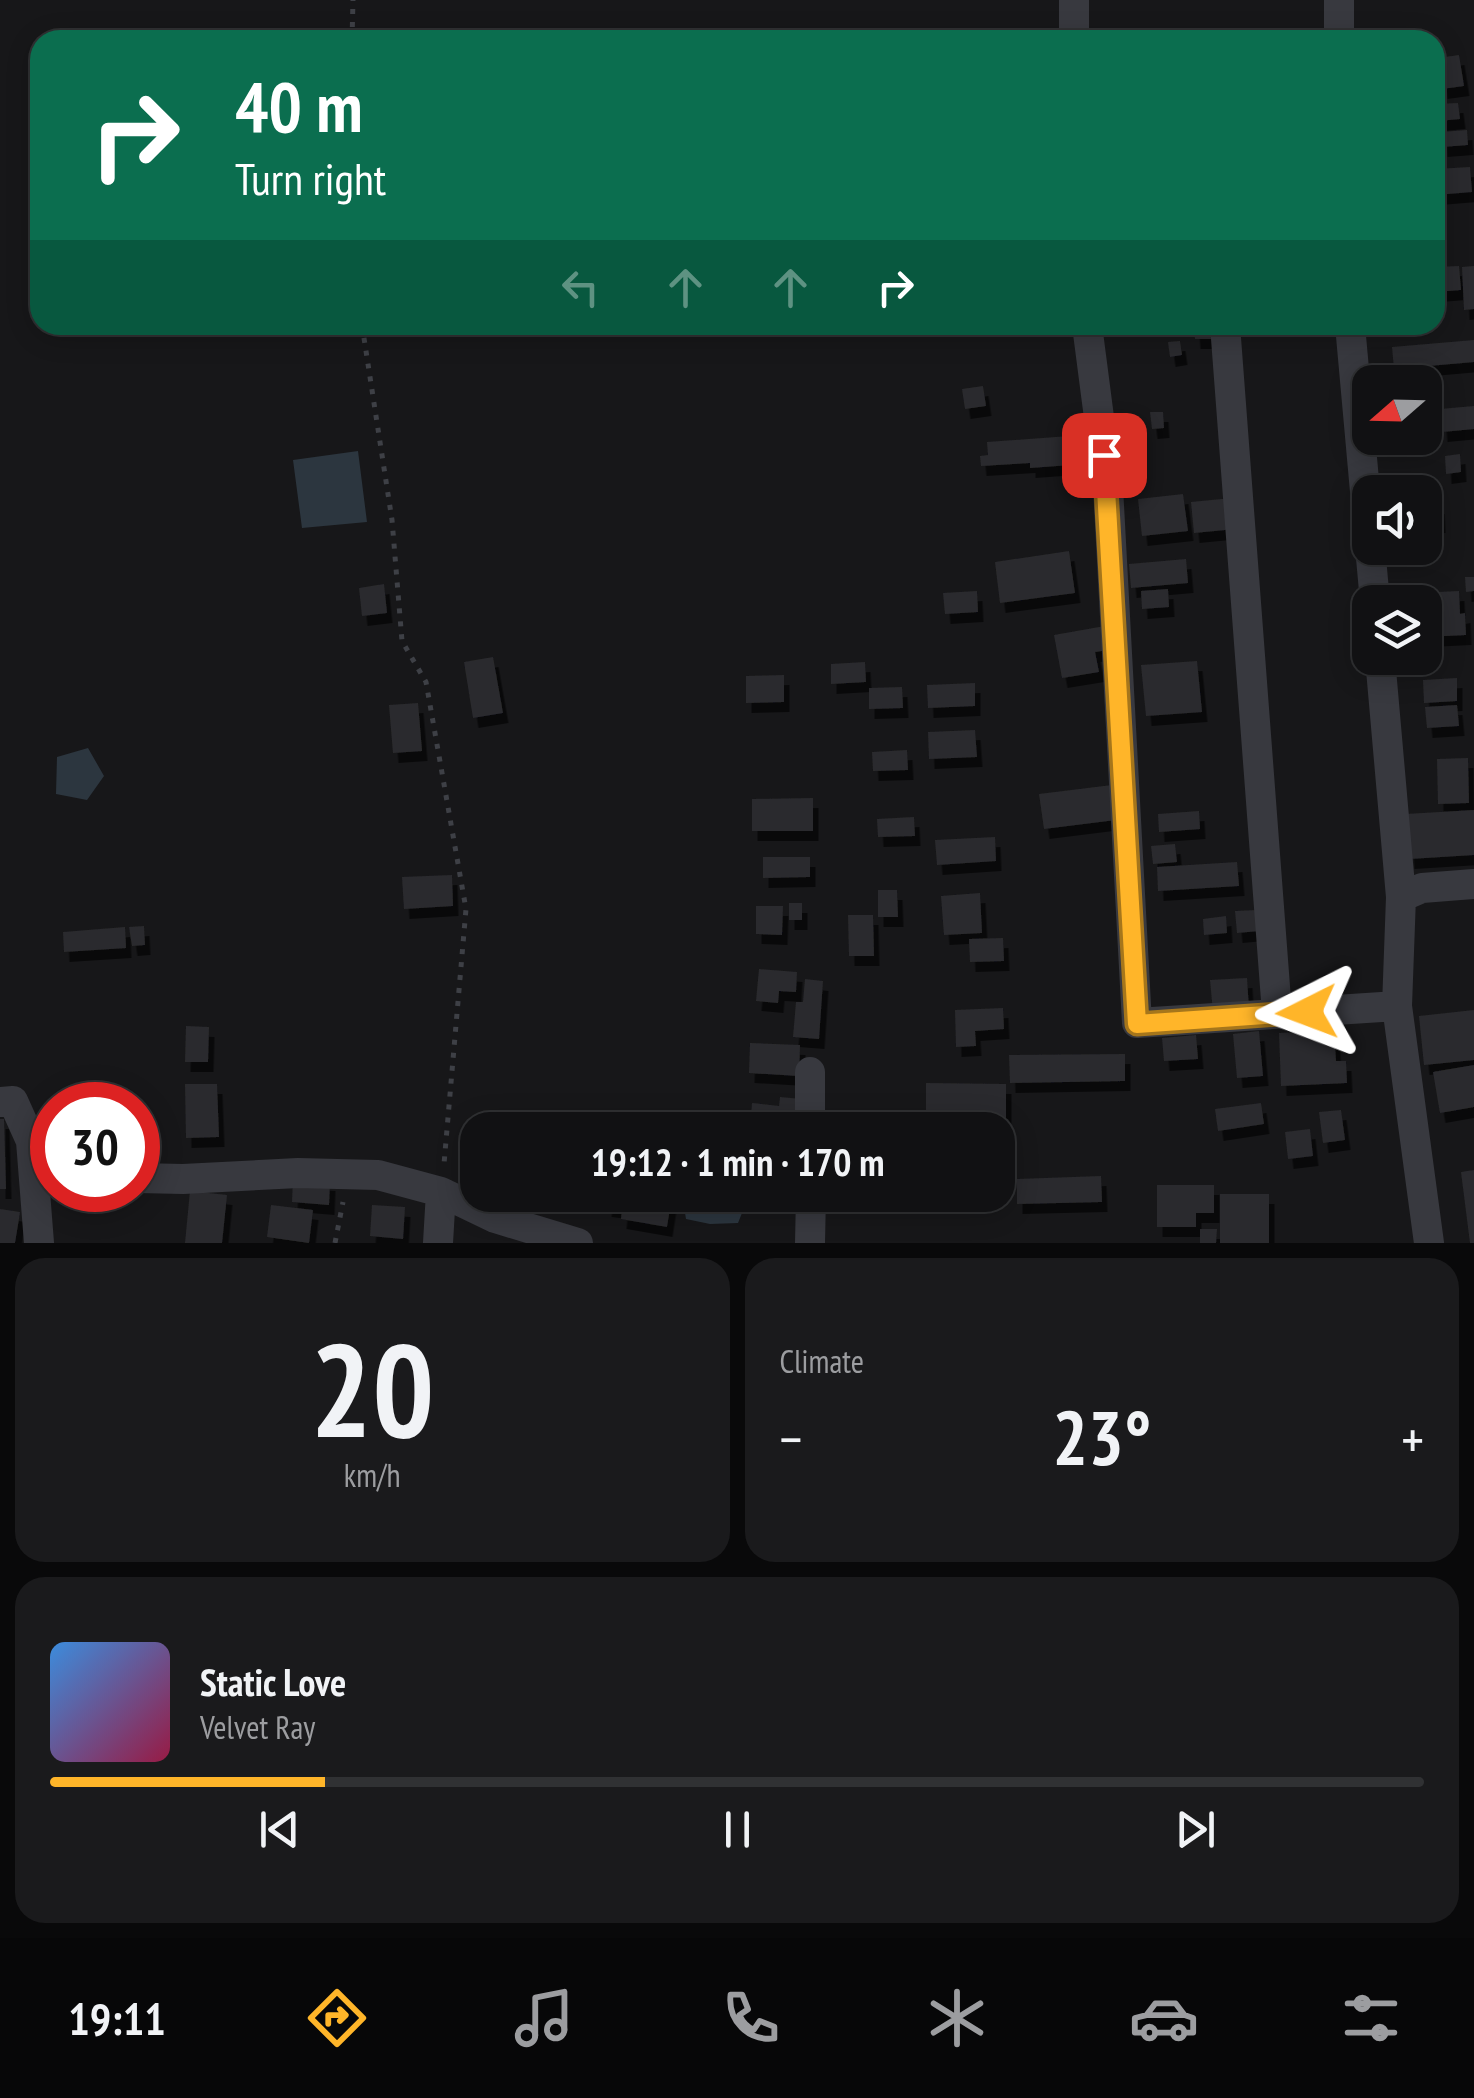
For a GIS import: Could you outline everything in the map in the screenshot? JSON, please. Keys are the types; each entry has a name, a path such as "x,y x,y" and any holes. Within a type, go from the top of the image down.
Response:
{"street":[{"path":"1074,0 1074,30"},
{"path":"1338,0 1339,30"},
{"path":"1088,335 1108,487 1137,1024 1398,1006"},
{"path":"1226,335 1277,1013"},
{"path":"1351,335 1373,585"},
{"path":"1382,675 1402,897 1398,1006 1429,1243"},
{"path":"1402,897 1422,888 1474,884"},
{"path":"810,1072 810,1112"},
{"path":"0,1102 13,1101 30,1139"},
{"path":"160,1178 298,1172 378,1175 441,1192 495,1218 578,1243"},
{"path":"438,1243 441,1192"},
{"path":"39,1243 41,1212"},
{"path":"810,1212 810,1243"}],"path":[{"path":"352,30 354,0"},
{"path":"364,335 392,520 402,640 426,682 466,909 441,1192"},
{"path":"335,1243 349,1174"}],"shaded area":[{"path":"358,451 367,522 302,528 293,460"},
{"path":"88,748 104,776 87,800 56,794 57,757"},
{"path":"685,1212 742,1212 738,1223 710,1224 686,1219"}],"building":[{"path":"1459,55 1464,86 1445,89 1445,57"},
{"path":"1458,103 1460,119 1445,120 1445,104"},
{"path":"1467,130 1468,145 1445,147 1445,132"},
{"path":"1470,167 1472,192 1445,194 1445,168"},
{"path":"1459,266 1461,290 1445,291 1445,267"},
{"path":"1474,266 1474,309 1464,310 1462,267"},
{"path":"1195,335 1211,335 1211,339 1195,339"},
{"path":"1474,340 1474,362 1394,365 1392,347"},
{"path":"1180,341 1182,355 1170,357 1168,342"},
{"path":"983,386 986,406 965,409 962,389"},
{"path":"1474,406 1474,429 1442,432 1442,409"},
{"path":"1150,412 1163,412 1164,428 1152,429"},
{"path":"1137,419 1140,444 1118,447 1115,421"},
{"path":"1083,435 1085,464 981,466 980,456 988,455 987,442"},
{"path":"1460,454 1461,472 1446,474 1445,456"},
{"path":"1183,494 1188,531 1142,536 1138,499"},
{"path":"1232,498 1235,529 1194,533 1191,502"},
{"path":"1069,551 1075,593 1000,603 995,562"},
{"path":"1186,559 1188,583 1131,588 1129,564"},
{"path":"1465,577 1474,577 1474,591 1466,592"},
{"path":"384,584 387,613 362,616 359,588"},
{"path":"1168,589 1169,607 1142,609 1141,591"},
{"path":"977,591 978,612 945,614 943,593"},
{"path":"1459,591 1466,635 1442,636 1442,592"},
{"path":"1105,626 1109,650 1095,652 1099,672 1062,678 1054,635"},
{"path":"493,657 503,713 473,718 464,662"},
{"path":"1197,661 1202,712 1146,716 1141,665"},
{"path":"865,662 866,682 831,684 831,664"},
{"path":"784,675 784,702 746,703 746,676"},
{"path":"1457,678 1457,701 1424,703 1423,680"},
{"path":"975,683 975,706 928,708 927,685"},
{"path":"902,687 903,708 869,709 869,688"},
{"path":"418,703 422,751 393,753 389,705"},
{"path":"1457,705 1459,726 1427,728 1425,707"},
{"path":"975,730 977,757 929,759 928,732"},
{"path":"907,750 908,770 873,771 872,752"},
{"path":"1468,758 1469,803 1438,804 1437,759"},
{"path":"1112,785 1116,820 1044,829 1039,794"},
{"path":"813,798 813,831 752,831 752,799"},
{"path":"1474,810 1474,855 1409,859 1406,814"},
{"path":"1199,811 1200,829 1159,832 1158,814"},
{"path":"914,817 915,836 878,837 877,819"},
{"path":"995,837 996,861 937,865 935,840"},
{"path":"1175,844 1177,862 1153,864 1151,846"},
{"path":"763,857 810,857 810,877 763,878"},
{"path":"1237,862 1239,886 1158,891 1157,867"},
{"path":"452,875 453,906 404,909 402,877"},
{"path":"878,890 897,890 898,917 878,917"},
{"path":"980,893 982,933 944,935 941,896"},
{"path":"789,903 802,903 802,920 789,920"},
{"path":"756,906 783,906 782,935 756,934"},
{"path":"1257,910 1259,931 1237,933 1235,911"},
{"path":"848,915 873,915 874,956 849,956"},
{"path":"1226,916 1227,933 1204,935 1203,919"},
{"path":"144,926 145,945 132,946 129,927"},
{"path":"125,927 126,948 64,952 63,932"},
{"path":"1003,938 1004,961 970,962 969,939"},
{"path":"759,969 797,972 796,992 779,991 778,1003 756,1001"},
{"path":"1247,978 1249,1009 1213,1012 1210,980"},
{"path":"805,979 823,981 819,1039 793,1037 796,1002 803,1002"},
{"path":"1003,1008 1004,1029 975,1031 976,1046 956,1047 955,1010"},
{"path":"1474,1010 1474,1060 1424,1065 1419,1016"},
{"path":"186,1026 209,1027 208,1062 185,1062"},
{"path":"1334,1030 1336,1061 1346,1061 1347,1083 1281,1086 1279,1033"},
{"path":"1259,1031 1263,1076 1237,1078 1233,1034"},
{"path":"1196,1035 1198,1059 1164,1061 1162,1038"},
{"path":"750,1043 800,1045 799,1076 749,1073"},
{"path":"1125,1054 1125,1081 1010,1083 1009,1055"},
{"path":"1474,1065 1474,1107 1440,1113 1433,1072"},
{"path":"926,1083 1006,1084 1006,1112 926,1112"},
{"path":"185,1084 217,1084 219,1137 186,1138"},
{"path":"780,1097 801,1099 800,1112 751,1112 752,1103 779,1106"},
{"path":"1261,1103 1264,1124 1218,1131 1215,1109"},
{"path":"1341,1110 1345,1140 1323,1143 1319,1112"},
{"path":"0,1119 4,1119 6,1189 0,1189"},
{"path":"1310,1129 1313,1156 1288,1159 1285,1132"},
{"path":"1474,1170 1474,1243 1470,1243 1461,1172"},
{"path":"1101,1176 1102,1202 1017,1204 1017,1179"},
{"path":"293,1179 330,1181 329,1205 292,1202"},
{"path":"1157,1185 1214,1185 1214,1213 1196,1213 1196,1227 1157,1227"},
{"path":"190,1191 227,1195 222,1243 185,1243"},
{"path":"1220,1194 1269,1194 1269,1243 1220,1243"},
{"path":"271,1205 313,1210 309,1243 267,1237"},
{"path":"372,1205 405,1207 403,1239 370,1236"},
{"path":"0,1209 20,1212 15,1243 0,1243"},
{"path":"622,1212 669,1212 667,1227 621,1219"},
{"path":"1200,1229 1217,1229 1216,1243 1200,1243"}],"route":[{"path":"1104,455 1137,1024 1307,1012"}]}
